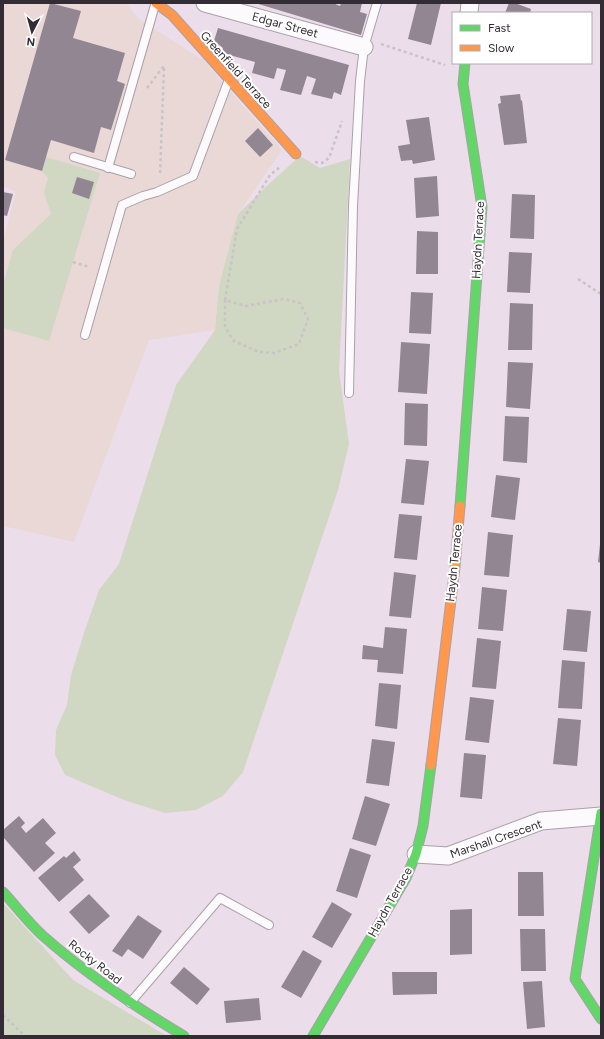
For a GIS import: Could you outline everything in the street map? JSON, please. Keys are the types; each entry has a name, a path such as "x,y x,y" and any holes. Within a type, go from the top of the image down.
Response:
{"street":[{"name":"Greenfield Terrace","path":"156,3 173,9 229,79 296,154"},
{"name":"Edgar Street","path":"205,3 365,43"},
{"name":"Haydn Terrace","path":"313,1036 406,878 416,854 423,826 455,567 482,208 463,84 465,64"},
{"path":"601,813 575,980 601,1019"},
{"name":"Marshall Crescent","path":"416,854 448,856 541,821 600,816"},
{"name":"Rocky Road","path":"3,892 41,934 84,970 130,1003 184,1036"}],"lane":[{"path":"108,168 156,3"},
{"path":"349,393 353,206 359,97 365,43 377,3"},
{"path":"85,335 122,205 193,176 229,79"},
{"path":"74,157 131,174"},
{"path":"130,1003 220,898 269,925"}],"path":[{"path":"365,43 446,65"},
{"path":"146,89 164,66 160,183"},
{"path":"226,300 246,306 284,299 300,303 308,319 299,344 274,354 259,352 234,342 225,327 226,300 237,229 270,175 296,154 322,163 329,158 347,106 354,99 359,97"},
{"path":"73,262 89,267"},
{"path":"578,279 601,294"},
{"path":"3,1015 25,1036"}],"shaded area":[{"path":"3,3 126,3 139,19 203,60 282,150 238,214 219,286 215,330 149,340 74,542 3,526 3,241 16,192 3,186"}],"green space":[{"path":"300,156 320,168 350,159 339,371 349,444 338,490 243,772 223,796 196,810 165,813 124,800 65,775 55,755 56,730 67,705 71,675 84,633 99,590 119,564 176,385 215,330 219,286 238,214"},
{"path":"46,157 100,173 49,341 3,328 3,285 13,250 51,214 44,192 48,178 42,171"},
{"path":"3,903 73,980 167,1036 3,1036"}],"building":[{"path":"50,3 81,11 73,38 125,53 117,81 125,84 111,130 101,127 94,153 51,140 42,171 5,160"},
{"path":"255,3 333,3 340,6 341,3 362,3 360,12 367,14 361,35"},
{"path":"417,3 441,3 431,45 408,39"},
{"path":"509,3 515,3 531,9 530,12 505,12"},
{"path":"218,28 349,65 341,95 334,92 332,99 311,94 316,79 307,76 301,95 280,90 286,70 277,68 274,79 252,73 255,62 222,53 223,48 214,41"},
{"path":"520,94 527,143 504,145 498,104 501,103 500,96"},
{"path":"429,117 435,160 413,164 412,160 401,161 398,146 410,144 406,120"},
{"path":"258,128 273,145 260,157 245,141"},
{"path":"437,176 439,216 416,218 414,178"},
{"path":"77,177 94,182 89,199 72,193"},
{"path":"3,192 13,194 7,216 3,215"},
{"path":"512,194 535,195 534,239 510,238"},
{"path":"417,231 438,232 438,274 416,274"},
{"path":"509,252 532,253 530,293 507,292"},
{"path":"411,292 433,293 431,334 409,333"},
{"path":"510,303 533,304 532,350 508,350"},
{"path":"401,342 430,344 427,394 398,392"},
{"path":"508,362 533,363 530,409 506,407"},
{"path":"405,403 428,404 427,446 404,445"},
{"path":"505,416 529,417 527,463 503,461"},
{"path":"406,459 429,461 424,505 401,503"},
{"path":"496,475 520,478 515,520 491,517"},
{"path":"399,514 422,516 417,560 394,558"},
{"path":"488,532 513,535 509,577 484,575"},
{"path":"601,544 601,563 598,562"},
{"path":"394,572 416,575 411,618 389,616"},
{"path":"482,587 507,590 503,631 478,629"},
{"path":"567,609 591,611 587,652 563,650"},
{"path":"385,627 407,629 403,674 377,672 378,660 362,659 363,645 383,648"},
{"path":"477,638 501,641 496,689 472,687"},
{"path":"562,660 585,662 582,709 558,708"},
{"path":"379,683 401,685 397,729 375,726"},
{"path":"470,697 494,700 489,743 465,740"},
{"path":"558,718 581,720 577,766 553,764"},
{"path":"372,739 395,742 389,786 366,783"},
{"path":"464,753 486,755 482,799 460,797"},
{"path":"365,796 390,804 376,846 352,839"},
{"path":"19,816 25,823 21,827 26,833 43,818 56,833 45,843 55,853 34,872 3,837 3,830"},
{"path":"350,848 371,855 357,898 336,891"},
{"path":"74,851 81,860 73,867 84,880 59,902 38,878 64,856 66,858"},
{"path":"518,872 543,872 544,916 518,916"},
{"path":"89,894 110,916 89,934 69,912"},
{"path":"332,902 352,914 332,948 312,937"},
{"path":"472,909 472,954 450,955 450,910"},
{"path":"138,915 162,931 143,959 128,949 122,957 112,951"},
{"path":"520,929 545,929 546,971 521,971"},
{"path":"303,950 322,961 301,998 281,987"},
{"path":"184,967 210,989 197,1005 170,983"},
{"path":"392,972 437,972 437,994 393,995"},
{"path":"542,981 545,1027 527,1029 523,982"},
{"path":"259,998 261,1020 226,1023 224,1001"}],"traffic: fast":[{"path":"460,506 482,207 463,84 465,64"},
{"path":"313,1036 406,878 416,854 423,826 431,765"},
{"path":"601,813 575,979 601,1019"},
{"path":"3,892 42,935 76,963 129,1001 184,1036"}],"traffic: slow":[{"path":"156,3 172,15 296,154"},
{"path":"431,765 455,567 460,506"}]}
